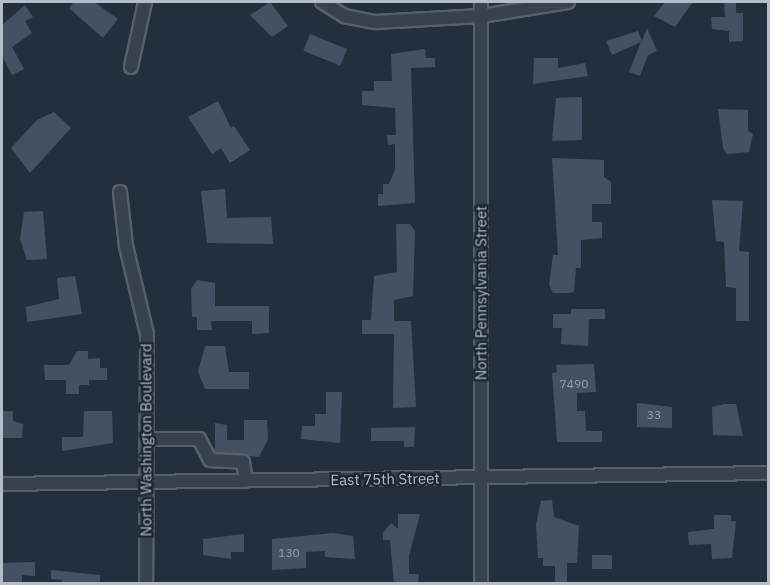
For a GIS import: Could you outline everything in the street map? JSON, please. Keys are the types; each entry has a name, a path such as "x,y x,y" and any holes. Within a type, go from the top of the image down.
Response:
{"street":[{"path":"131,67 145,2"},
{"path":"322,2 344,16 369,22 481,16 568,2"},
{"name":"North Pennsylvania Street","path":"481,2 481,584"},
{"name":"North Washington Boulevard","path":"120,192 126,246 147,334 146,584"},
{"path":"146,439 199,439 210,460 243,462 246,481"},
{"name":"East 75th Street","path":"2,484 768,473"}],"building":[{"path":"74,2 94,2 118,19 103,38 69,8"},
{"path":"270,2 288,26 272,37 250,15"},
{"path":"665,2 693,2 675,27 654,16"},
{"path":"724,2 736,2 736,13 743,13 743,41 729,42 729,31 712,29 711,17 725,17"},
{"path":"25,5 33,17 25,21 32,33 12,47 24,69 12,75 2,56 2,25"},
{"path":"647,28 657,51 648,55 640,76 629,72 641,42 612,55 606,41 638,31 642,41"},
{"path":"310,34 347,49 340,66 303,51"},
{"path":"425,49 426,58 435,58 435,67 411,68 415,203 378,206 378,194 383,194 383,184 389,184 395,170 395,144 388,145 387,135 396,135 395,108 362,105 362,91 374,91 374,81 392,81 391,54"},
{"path":"534,58 558,58 558,68 585,63 588,76 533,84"},
{"path":"582,97 582,140 552,141 556,98"},
{"path":"218,101 231,128 234,126 250,150 230,163 221,148 212,154 188,117"},
{"path":"718,109 748,110 748,131 753,134 749,152 727,154 723,148"},
{"path":"54,112 71,128 30,173 11,148 37,120"},
{"path":"552,158 604,160 604,177 611,182 611,204 592,204 592,222 602,222 602,238 581,240 581,268 576,268 574,292 568,293 553,293 549,285 553,255 558,255"},
{"path":"225,189 227,218 271,217 273,244 207,243 201,191"},
{"path":"712,200 743,201 739,251 749,252 749,321 736,321 736,288 726,287 724,242 716,241"},
{"path":"43,211 47,259 27,260 20,239 24,212"},
{"path":"396,224 410,224 415,231 413,296 394,300 394,321 411,321 416,407 393,408 394,334 362,334 362,320 371,320 374,276 397,272"},
{"path":"75,276 82,314 27,322 26,307 59,299 57,278"},
{"path":"197,280 215,283 215,306 269,306 269,333 252,334 252,321 211,321 212,330 197,330 197,317 192,317 191,289"},
{"path":"571,309 605,309 605,319 589,319 588,346 561,344 562,328 553,328 553,314 571,314"},
{"path":"205,346 225,346 229,372 249,372 249,389 205,389 198,372"},
{"path":"77,351 88,351 88,359 100,358 100,368 107,368 107,380 89,380 89,385 79,385 79,394 66,394 66,380 45,380 44,365 69,365"},
{"path":"594,364 596,392 577,393 577,411 585,411 586,431 602,431 602,442 557,442 552,373 557,372 556,365"},
{"path":"326,392 342,392 340,443 301,439 302,426 315,426 315,414 326,414"},
{"path":"637,403 672,407 672,428 637,427"},
{"path":"736,404 743,436 713,435 712,407"},
{"path":"2,411 13,411 13,421 23,424 22,438 2,438"},
{"path":"84,411 112,411 113,443 62,451 62,437 83,437"},
{"path":"244,420 267,420 268,439 259,457 215,452 215,423 227,425 227,440 244,440"},
{"path":"415,427 414,447 404,447 404,441 371,441 371,428"},
{"path":"552,500 554,517 579,526 577,563 567,563 567,584 555,584 555,566 543,566 543,558 538,558 536,524 541,501"},
{"path":"398,514 420,514 409,556 409,574 419,574 418,584 394,584 390,540 383,540 383,533 391,523 398,529"},
{"path":"714,515 731,515 731,521 736,521 732,558 712,559 711,544 689,545 688,532 714,529"},
{"path":"333,533 353,536 355,559 325,557 325,551 306,552 306,568 272,570 272,539"},
{"path":"244,534 244,552 231,552 231,559 203,555 203,539"},
{"path":"592,555 612,555 612,569 592,569"},
{"path":"35,562 35,576 22,575 22,584 2,584 2,563"},
{"path":"51,570 100,575 100,584 62,584 62,580 51,579"}]}
